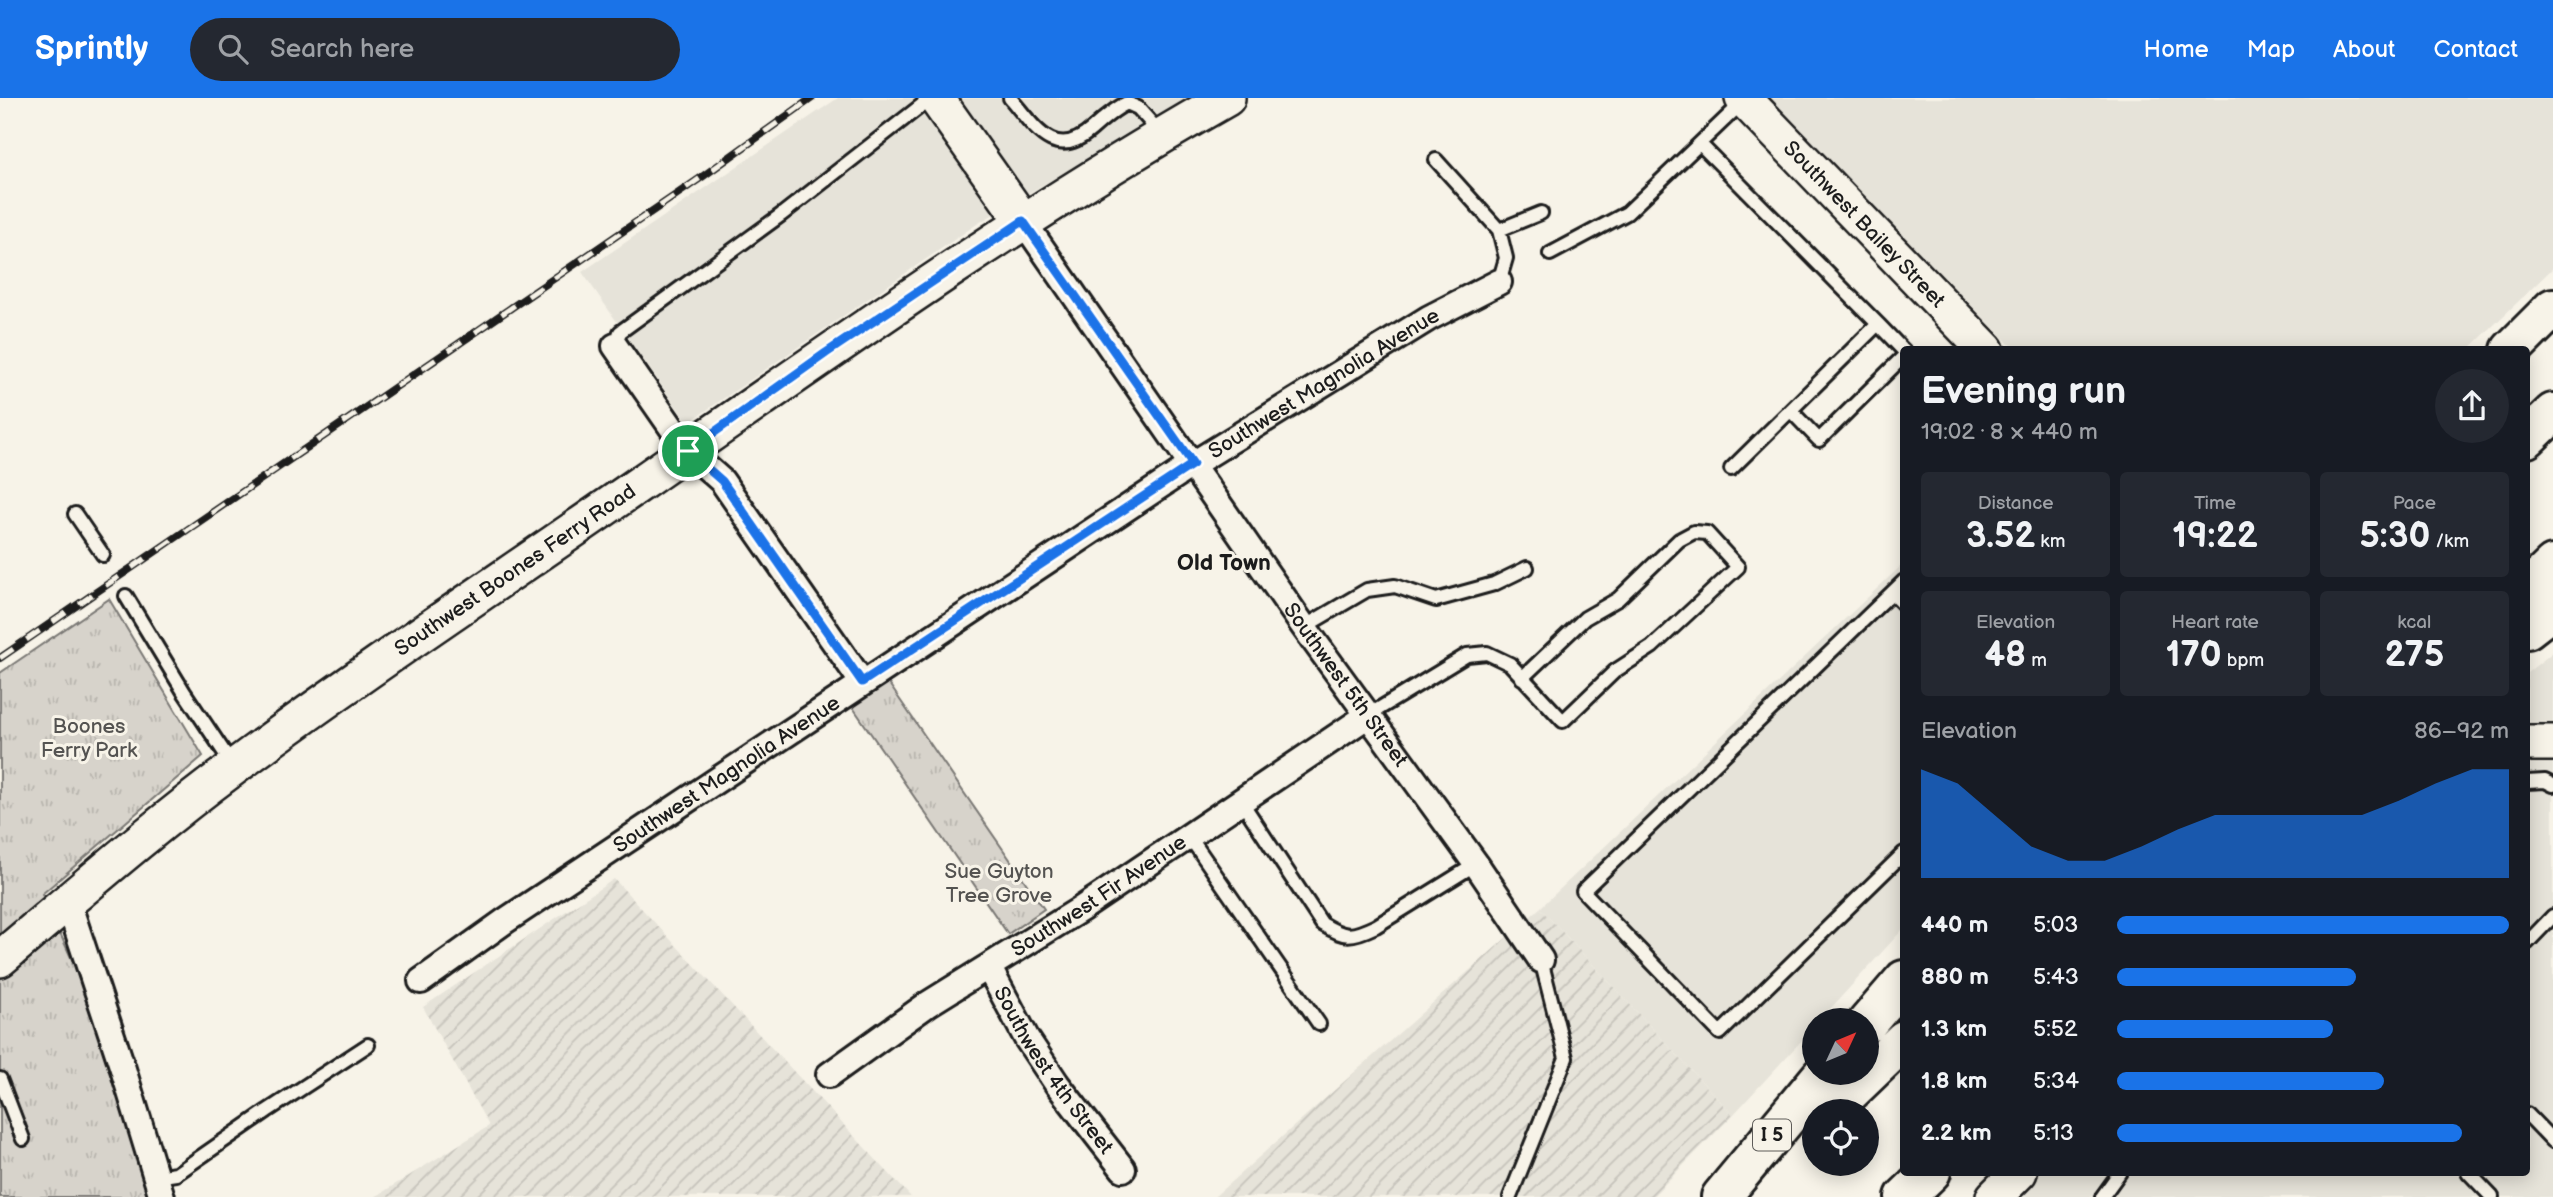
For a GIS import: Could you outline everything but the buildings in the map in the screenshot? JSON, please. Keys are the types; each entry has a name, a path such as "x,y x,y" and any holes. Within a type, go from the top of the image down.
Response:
{"highway":[{"path":"2515,346 2553,308"},
{"path":"2530,435 2553,413"},
{"path":"2530,587 2553,565"},
{"path":"2530,627 2553,609"},
{"path":"1880,1008 1900,985"},
{"path":"1843,1099 1900,1044"},
{"name":"I 5","path":"1721,1197 1814,1085"},
{"name":"I 5","path":"1741,1197 1802,1138"},
{"path":"1905,1197 1927,1176"}],"street":[{"name":"Southwest 5th Street","path":"934,98 1023,221 1367,716 1476,863 1541,960"},
{"name":"Southwest Boones Ferry Road","path":"0,959 184,805 234,767 826,353 1023,221 1227,98"},
{"name":"Southwest Bailey Street","path":"1744,99 1982,346"},
{"name":"Southwest Magnolia Avenue","path":"421,981 505,921 1193,464 1429,317 1499,282"},
{"path":"615,346 688,451 722,481 862,682"},
{"name":"Southwest Fir Avenue","path":"829,1075 928,1004 989,968 1367,716"},
{"path":"2530,743 2553,743"},
{"path":"68,902 159,1187"},
{"name":"Southwest 4th Street","path":"989,968 1027,1039 1057,1084 1123,1169"},
{"path":"1994,1197 2015,1176"}],"lane":[{"path":"615,346 620,332 781,215 934,98"},
{"path":"1010,98 1048,140 1063,144 1080,140 1112,110 1127,103 1138,108 1162,135"},
{"path":"1550,254 1628,213 1744,99"},
{"path":"1700,144 1900,347"},
{"path":"1436,160 1499,230 1506,258 1499,282"},
{"path":"1499,230 1541,213"},
{"path":"1731,469 1878,324"},
{"path":"1790,411 1819,440 1900,360"},
{"path":"75,514 103,555"},
{"path":"1367,716 1467,655 1487,653 1510,664 1522,678 1563,721 1615,671 1652,647 1738,567 1707,533 1693,533 1679,540 1618,599 1585,618 1522,678"},
{"path":"1304,627 1367,590 1395,586 1436,600 1494,584 1527,568"},
{"path":"1900,585 1583,891 1720,1033 1900,857"},
{"path":"1892,593 1900,601"},
{"path":"126,596 184,692 234,767"},
{"path":"2530,782 2545,781 2553,785"},
{"path":"1241,801 1322,924 1341,936 1358,934 1376,926 1476,863"},
{"path":"1189,836 1319,1024"},
{"path":"2530,940 2553,916"},
{"path":"1510,1197 1566,1058 1541,960"},
{"path":"159,1187 368,1045"},
{"path":"0,1079 23,1139"},
{"path":"2530,1117 2553,1141"},
{"path":"2102,1197 2117,1176"},
{"path":"2472,1176 2492,1197"}],"shaded area":[{"path":"838,98 1189,98 977,224 688,423 582,272"},
{"path":"1769,98 2553,98 2553,268 2472,346 2011,346"},
{"path":"1900,567 1900,932 1831,1008 1802,1008 1802,1040 1733,1115 1540,908"},
{"path":"2553,652 2553,728 2530,730 2530,671"},
{"path":"2530,755 2553,756 2553,1197 2012,1197 2033,1176 2530,1176"},
{"path":"614,879 911,1197 375,1197 489,1126 423,1007"},
{"path":"1540,908 1733,1115 1652,1197 1214,1197"}],"green space":[{"name":"Boones Ferry Park","path":"109,599 203,756 42,894 74,964 107,1058 150,1197 0,1197 0,673"},
{"name":"Sue Guyton Tree Grove","path":"887,681 1044,909 1008,934 852,706"}],"railway":[{"path":"0,658 702,177 812,98"}],"district":[{"name":"Old Town","path":"1224,563"}],"route":[{"path":"1023,221 1193,464 862,682 722,481 688,451 826,353 1023,221"}]}
